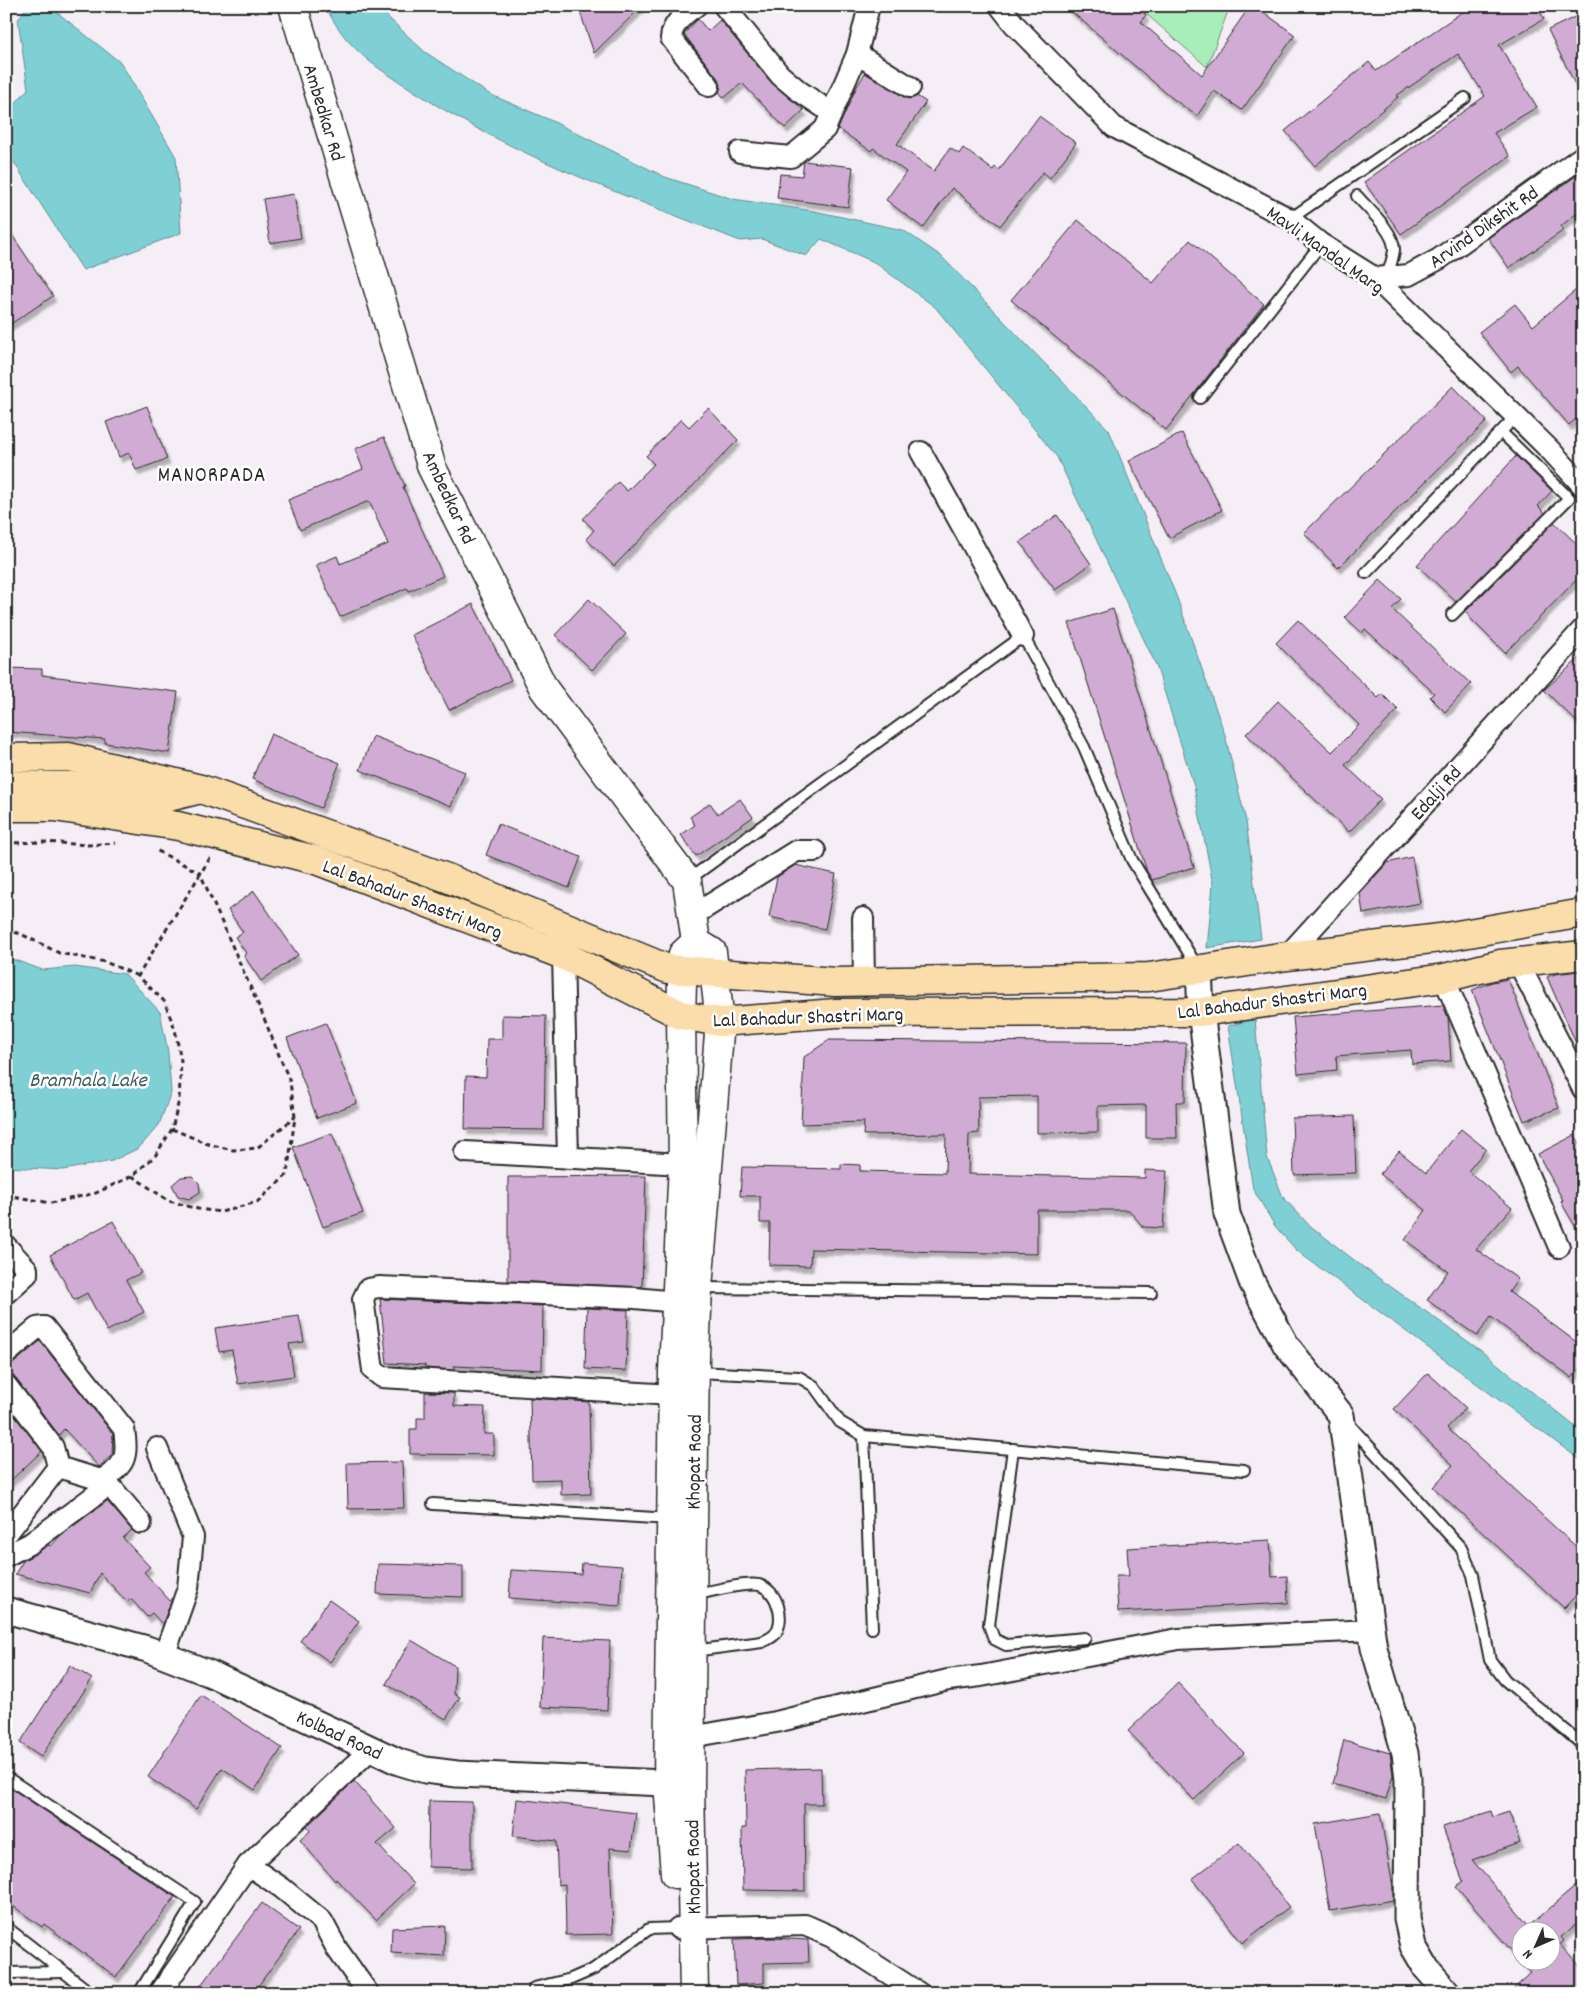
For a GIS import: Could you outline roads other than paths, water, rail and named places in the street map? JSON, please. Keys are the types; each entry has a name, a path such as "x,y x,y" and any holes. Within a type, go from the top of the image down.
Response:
{"main road":[{"name":"Ambedkar Rd","path":"293,6 432,468 544,689 687,880 694,929"},
{"name":"Lal Bahadur Shastri Marg","path":"6,758 69,757 201,789 447,878 668,969 835,982 1149,977 1287,956 1440,938 1583,913"},
{"path":"6,786 71,786 161,800 201,789"},
{"path":"161,800 198,830"},
{"name":"Lal Bahadur Shastri Marg","path":"6,807 56,807 178,826 316,860 563,956 682,1015 720,1022 836,1012 1201,1012 1444,978 1500,964 1583,955"},
{"name":"Khopat Road","path":"683,1293 720,1022 712,952 694,929 683,954 683,1293 680,1379 671,1519 685,1927 694,1993"},
{"path":"1444,978 1481,952 1551,935 1583,931"},
{"path":"1440,938 1481,952"},
{"name":"Khopat Road","path":"679,1784 691,1738 692,1651 692,1595 680,1379"},
{"name":"Khopat Road","path":"677,1993 685,1927"}],"street":[{"path":"696,6 672,29 671,38 709,86"},
{"path":"724,6 780,75 799,91 832,113"},
{"path":"740,152 791,157 825,129 857,54 869,6"},
{"name":"Mavli Mandal Marg","path":"1000,6 1014,24 1114,127 1290,219 1321,244 1381,278 1583,486"},
{"path":"857,54 910,88"},
{"name":"Arvind Dikshit Rd","path":"1381,278 1409,275 1439,259 1583,156"},
{"path":"921,452 1023,636"},
{"name":"Edalji Rd","path":"1287,956 1583,629"},
{"path":"694,929 796,851 815,851"},
{"path":"863,918 864,981"},
{"path":"563,956 568,1158"},
{"path":"1518,962 1583,1089"},
{"path":"1199,969 1201,1012 1227,1214 1252,1282 1286,1345 1341,1415 1379,1667 1405,1753 1408,1779 1407,1920 1413,1946 1426,1968 1448,1993"},
{"path":"1444,978 1560,1247"},
{"path":"465,1152 683,1164"},
{"path":"6,1246 27,1269 27,1274 6,1293"},
{"path":"680,1379 382,1377 373,1370 363,1298 368,1289 379,1287 625,1297 683,1293"},
{"path":"6,1354 37,1328 44,1327 124,1430 126,1446 123,1462 116,1472 101,1480 58,1467"},
{"path":"6,1386 53,1447 58,1467"},
{"path":"157,1448 193,1536 188,1588 164,1656"},
{"path":"7,1531 58,1467"},
{"path":"6,1556 31,1543 106,1487 111,1487 141,1522"},
{"name":"Kolbad Road","path":"6,1610 147,1649 211,1674 399,1762 425,1770 456,1774 679,1784"},
{"path":"691,1738 776,1722 948,1680 981,1676 1178,1639 1372,1630"},
{"path":"160,1993 248,1865 371,1749"},
{"path":"248,1865 282,1888 322,1921 337,1949 368,1993"},
{"path":"685,1927 805,1926 832,1937 918,1993"}],"lane":[{"path":"1290,219 1465,98"},
{"path":"1357,196 1393,240 1394,250 1381,278"},
{"path":"1200,398 1321,244"},
{"path":"1366,573 1515,417"},
{"path":"1452,615 1569,498 1501,432"},
{"path":"687,880 1023,636 1084,747 1132,860 1199,969"},
{"path":"683,1293 1151,1293"},
{"path":"680,1379 799,1377 814,1386 840,1422 864,1436 1244,1470"},
{"path":"1341,1415 1460,1548 1473,1575 1490,1660 1505,1680 1583,1745"},
{"path":"864,1436 872,1628"},
{"path":"1013,1449 989,1625 994,1638 1006,1645 1085,1638"},
{"path":"433,1504 671,1519"},
{"path":"692,1595 748,1585 759,1585 768,1590 775,1599 779,1610 780,1622 775,1634 762,1642 692,1651"},
{"path":"6,1777 195,1902 139,1993"},
{"path":"6,1927 91,1993"},
{"path":"534,1988 572,1979 594,1969 649,1930 685,1927"},
{"path":"6,1973 64,1972"}],"water":[{"path":"27,6 49,6 121,63 176,157 181,233 83,270 6,150 6,114 28,89 18,20"},
{"path":"325,6 376,6 425,52 489,94 550,120 665,177 733,199 814,211 903,230 941,256 1109,430 1177,598 1225,735 1246,821 1261,939 1207,948 1213,884 1194,786 1156,665 1057,457 935,307 874,262 821,239 806,256 762,239 740,241 615,192 532,156 452,115 369,61 343,34"},
{"name":"Bramhala Lake","path":"6,957 43,970 75,967 125,974 160,1012 168,1052 171,1092 159,1125 139,1148 112,1161 63,1170 6,1167"},
{"path":"1255,1019 1267,1157 1283,1197 1308,1224 1363,1267 1480,1350 1583,1433 1583,1462 1297,1251 1275,1226 1253,1189 1228,1026"}],"district":[{"name":"MANORPADA","path":"212,474"}]}
